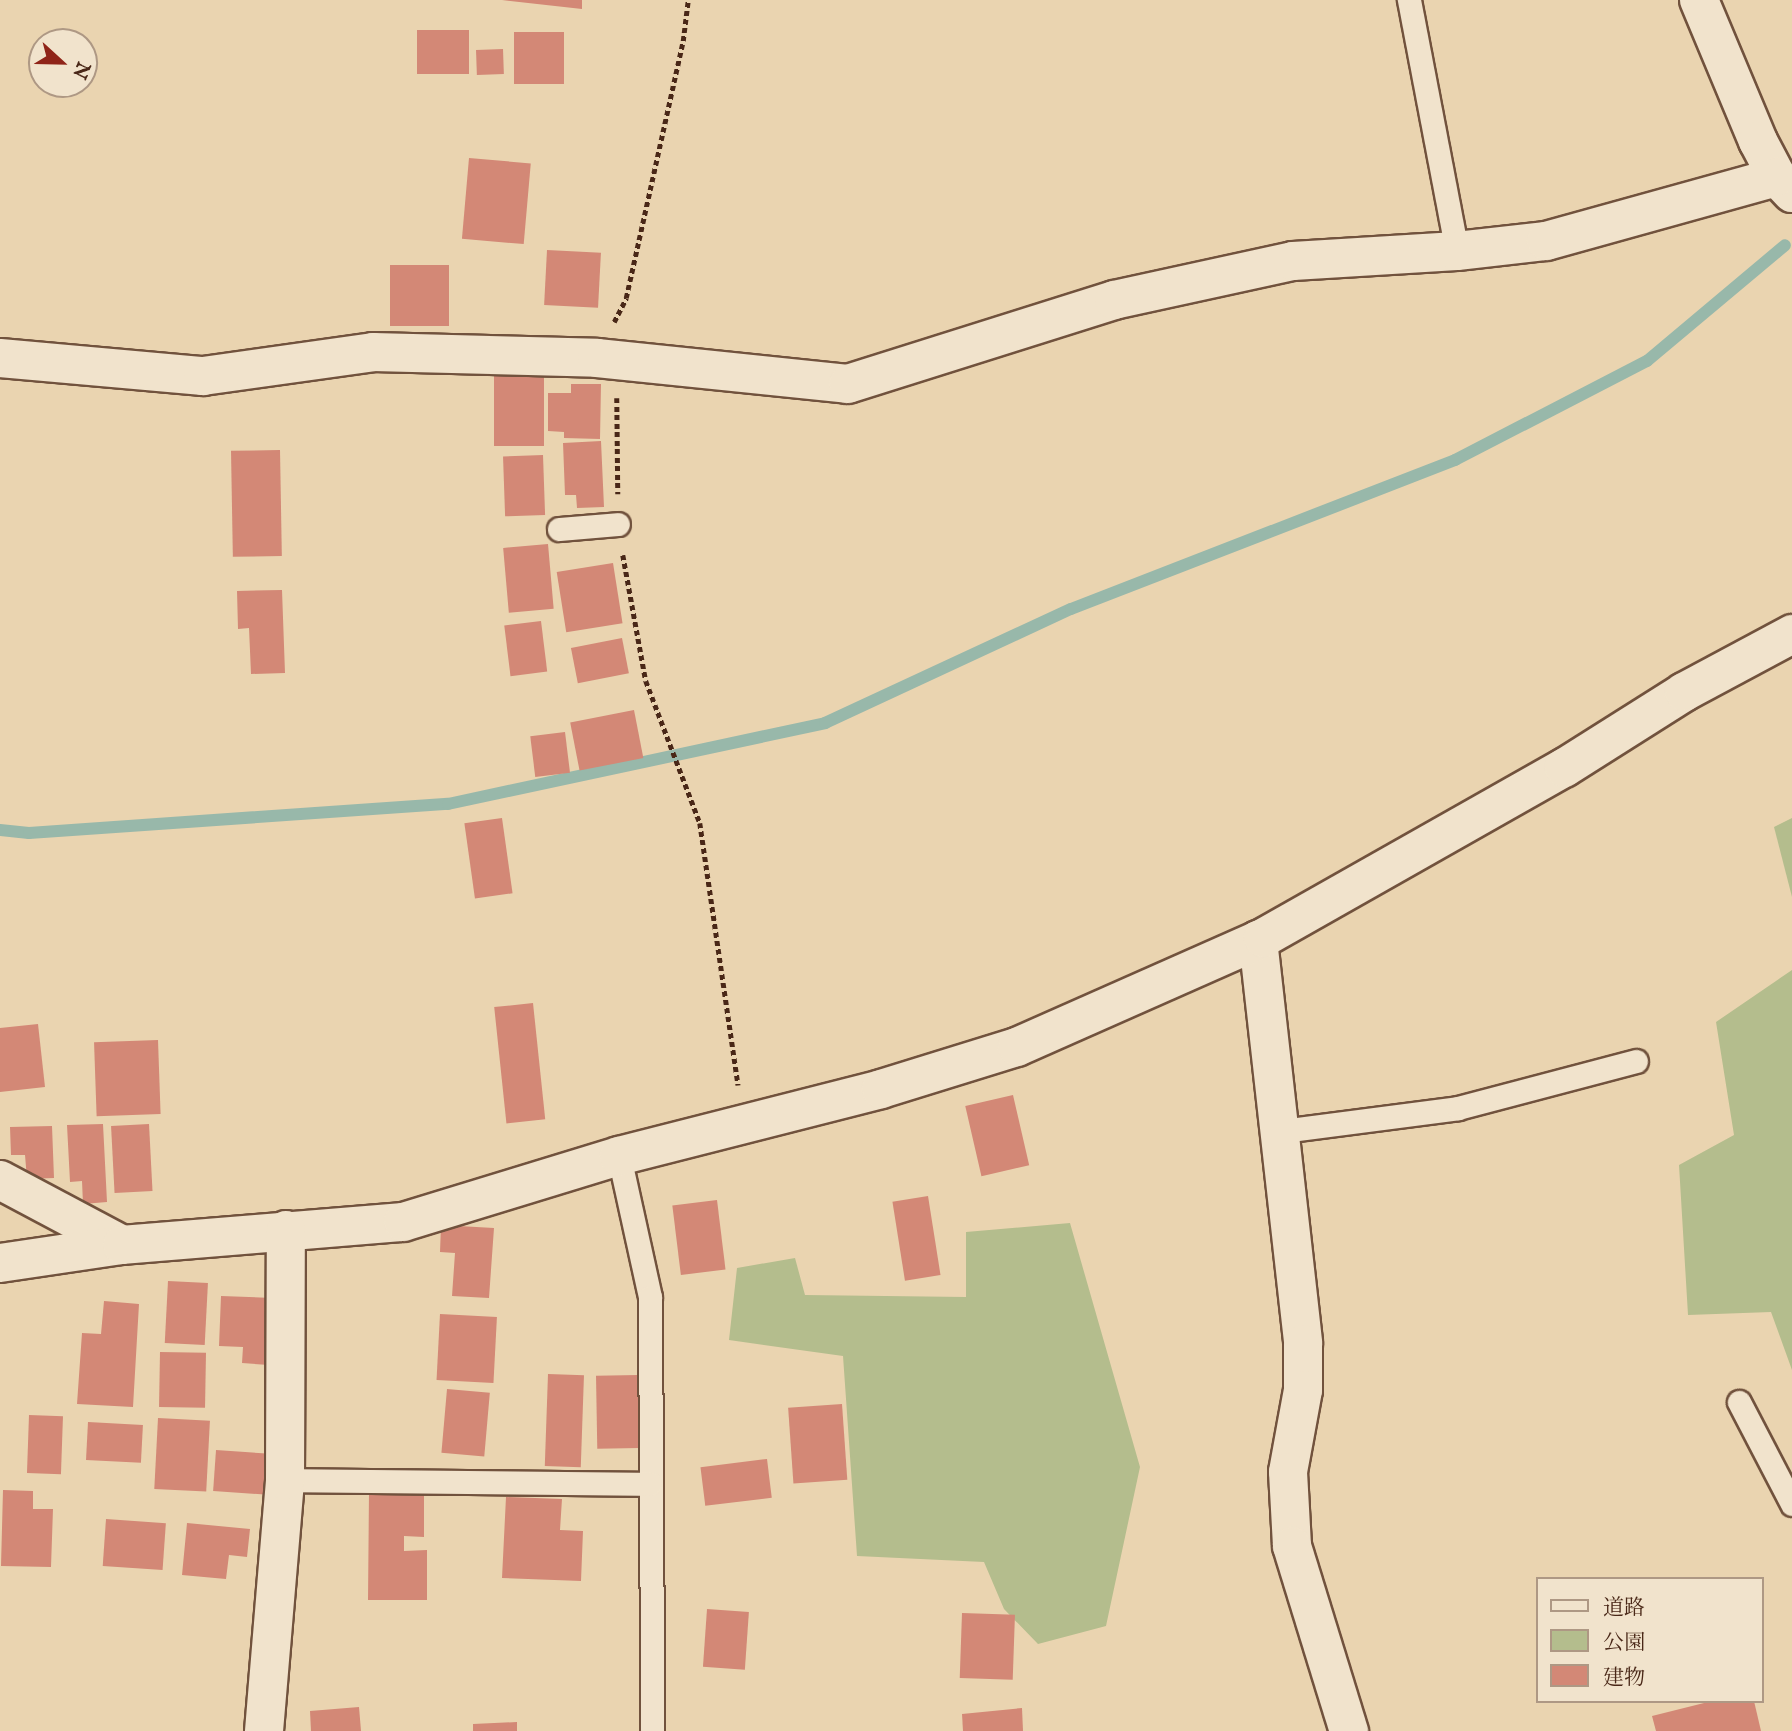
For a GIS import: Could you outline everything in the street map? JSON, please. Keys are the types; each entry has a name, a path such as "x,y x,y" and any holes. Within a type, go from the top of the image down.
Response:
{"street":[{"path":"0,358 203,376 373,352 607,359 848,384 1114,300 1293,261 1457,251 1546,241 1784,185 1699,0"},
{"path":"0,1263 122,1245 403,1222 620,1156 881,1089 1017,1047 1258,940 1564,768 1684,692 1792,634"},
{"path":"1258,940 1282,1131 1303,1344 1303,1390 1288,1472 1292,1546 1349,1731"},
{"path":"0,1180 122,1245"},
{"path":"264,1731 285,1480 286,1230"}],"lane":[{"path":"1409,0 1457,251"},
{"path":"559,529 618,524"},
{"path":"1282,1131 1458,1108 1636,1061"},
{"path":"620,1156 649,1297 652,1731"},
{"path":"1739,1402 1792,1504"},
{"path":"285,1480 650,1484"}],"path":[{"path":"688,0 683,41 626,298 607,359 618,524 646,681 700,823 743,1124"}],"green space":[{"path":"1792,818 1792,897 1774,827"},
{"path":"1792,970 1792,1370 1771,1312 1688,1315 1679,1165 1734,1135 1716,1022"},
{"path":"1070,1223 1140,1467 1106,1626 1038,1644 1004,1609 984,1562 857,1556 843,1356 729,1340 737,1268 795,1258 805,1295 966,1297 966,1232"}],"building":[{"path":"502,0 582,0 582,9"},
{"path":"417,30 469,30 469,74 417,74"},
{"path":"514,32 564,32 564,84 514,84"},
{"path":"503,49 504,74 477,75 476,50"},
{"path":"469,158 531,163 524,244 462,239"},
{"path":"547,250 601,253 598,308 544,305"},
{"path":"390,265 449,265 449,326 390,326"},
{"path":"494,372 544,372 544,446 494,446"},
{"path":"571,384 601,384 600,439 564,438 564,432 548,431 548,393 571,393"},
{"path":"601,441 604,507 577,508 576,495 565,495 563,443"},
{"path":"280,450 282,556 233,557 231,451"},
{"path":"543,455 545,515 505,516 503,456"},
{"path":"548,544 554,609 509,613 503,548"},
{"path":"613,563 623,623 566,632 557,572"},
{"path":"282,590 285,673 251,674 249,628 238,629 237,591"},
{"path":"541,621 547,672 510,676 504,626"},
{"path":"622,638 629,673 578,683 571,648"},
{"path":"634,710 643,758 580,771 570,722"},
{"path":"565,732 570,773 535,777 530,736"},
{"path":"502,818 513,893 475,899 464,823"},
{"path":"533,1003 545,1119 506,1123 494,1007"},
{"path":"38,1024 45,1087 0,1092 0,1028"},
{"path":"158,1040 161,1114 97,1116 94,1042"},
{"path":"1013,1095 1029,1165 981,1176 965,1106"},
{"path":"103,1124 107,1202 83,1204 82,1181 70,1182 67,1125"},
{"path":"149,1124 153,1191 115,1193 111,1126"},
{"path":"52,1126 54,1178 27,1179 25,1155 11,1155 10,1127"},
{"path":"928,1196 941,1275 905,1281 892,1202"},
{"path":"717,1200 726,1269 681,1275 672,1205"},
{"path":"441,1225 494,1228 489,1298 452,1296 455,1253 440,1252"},
{"path":"168,1281 208,1283 205,1345 165,1343"},
{"path":"221,1296 272,1298 269,1365 242,1363 243,1347 219,1346"},
{"path":"104,1301 139,1304 133,1407 77,1404 82,1333 101,1334"},
{"path":"440,1314 497,1317 493,1383 437,1380"},
{"path":"160,1352 206,1353 205,1408 159,1407"},
{"path":"548,1374 584,1375 581,1467 545,1466"},
{"path":"638,1375 639,1448 597,1449 596,1376"},
{"path":"447,1389 490,1393 484,1457 441,1453"},
{"path":"842,1404 847,1480 793,1484 788,1408"},
{"path":"29,1415 63,1416 61,1474 27,1473"},
{"path":"158,1418 210,1421 206,1492 154,1489"},
{"path":"88,1422 143,1425 141,1463 86,1460"},
{"path":"216,1450 271,1454 268,1495 213,1491"},
{"path":"767,1459 772,1498 705,1506 700,1467"},
{"path":"3,1490 33,1491 33,1509 53,1509 51,1567 1,1566"},
{"path":"369,1492 424,1492 424,1537 404,1536 404,1551 427,1550 427,1600 368,1600"},
{"path":"506,1497 562,1499 560,1530 583,1531 581,1581 502,1578"},
{"path":"106,1519 166,1523 163,1570 103,1566"},
{"path":"187,1523 250,1529 247,1557 229,1555 226,1579 182,1575"},
{"path":"707,1609 749,1612 745,1670 703,1667"},
{"path":"962,1613 1015,1615 1013,1680 960,1678"},
{"path":"1704,1703 1754,1703 1761,1731 1656,1731 1652,1716"},
{"path":"359,1707 361,1731 311,1731 310,1711"},
{"path":"1022,1708 1023,1731 963,1731 962,1714"},
{"path":"517,1722 517,1731 473,1731 473,1724"}],"waterway":[{"path":"0,830 29,833 448,804 825,723 1071,609 1455,460 1647,361 1785,245"}]}
